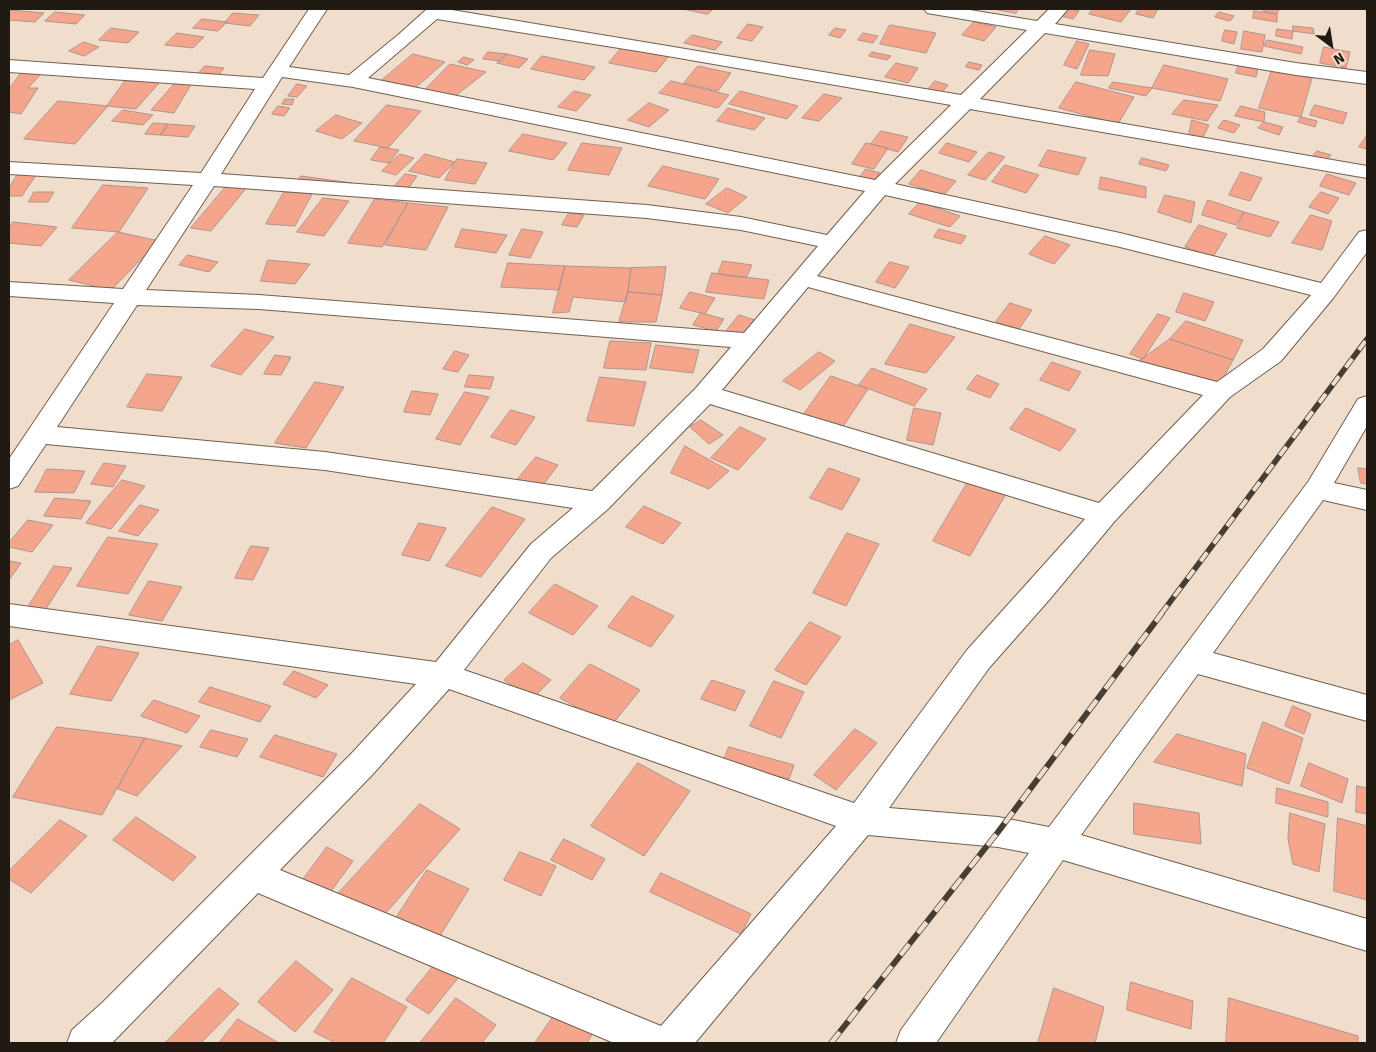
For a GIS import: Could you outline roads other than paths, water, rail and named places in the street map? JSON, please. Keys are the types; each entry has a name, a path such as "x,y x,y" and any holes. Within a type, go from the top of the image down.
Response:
{"street":[{"path":"9,478 208,179 232,138 274,78 318,9"},
{"path":"933,9 1051,18 1367,78"},
{"path":"353,81 405,39 435,11 1367,172"},
{"path":"85,1043 116,1015 362,764 443,675 541,551 598,502 706,394 880,187 1051,18"},
{"path":"9,66 353,81 880,187 1198,257 1326,292"},
{"path":"9,168 208,179 576,205 716,220 787,231 834,243"},
{"path":"671,1043 861,820 978,659 1039,592 1104,515 1221,391 1272,355 1326,292 1367,237"},
{"path":"803,279 1221,391"},
{"path":"9,289 130,297 259,302 750,341"},
{"path":"706,394 1104,515"},
{"path":"914,1043 1056,843 1317,490 1367,405"},
{"path":"37,434 325,461 598,502"},
{"path":"1317,490 1367,500"},
{"path":"9,615 443,675 861,820 998,832 1056,843 1367,935"},
{"path":"1193,660 1367,708"},
{"path":"253,875 657,1043"}],"railway":[{"path":"1161,614 1367,339"},
{"path":"831,1043 998,832 1162,613"}]}
